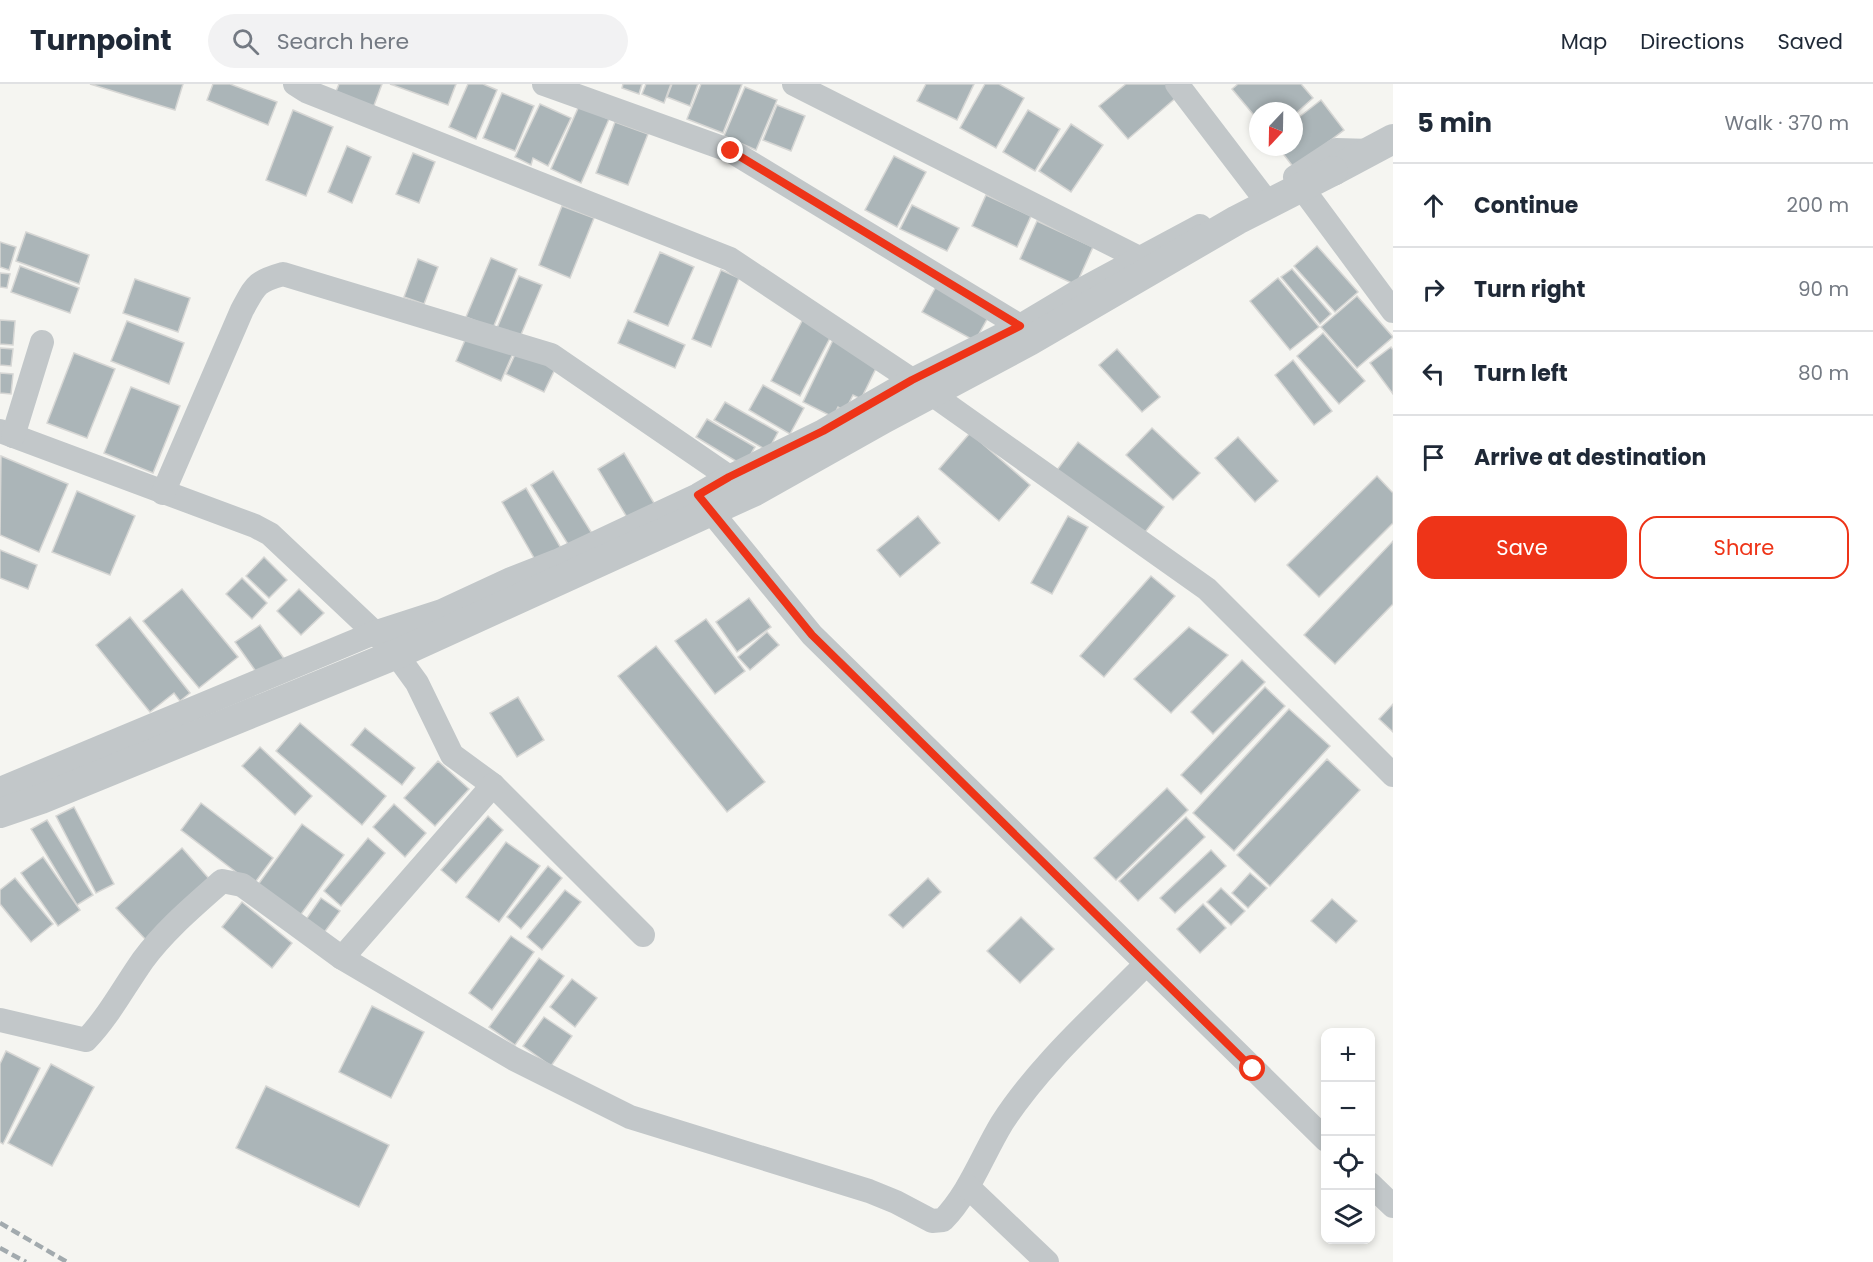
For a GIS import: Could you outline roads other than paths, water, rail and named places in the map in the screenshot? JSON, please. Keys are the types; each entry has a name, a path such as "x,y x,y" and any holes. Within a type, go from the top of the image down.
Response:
{"street":[{"path":"295,84 306,91 730,259 912,380 1207,590 1393,775"},
{"path":"544,84 731,151 1020,326"},
{"path":"794,84 1139,258"},
{"path":"1177,84 1261,194"},
{"path":"0,789 374,633 441,611 557,561 698,495 729,477 823,431 912,380 1020,326 1139,258 1298,176 1336,150 1382,145"},
{"path":"0,813 41,800 399,653 755,491 1049,330 1237,220 1382,145"},
{"path":"1302,188 1393,311"},
{"path":"163,492 242,310 256,285 265,279 284,274 551,355 729,477"},
{"path":"42,342 7,434 255,526 270,534 393,650 417,683 452,756 493,785 643,935"},
{"path":"698,495 812,635 1322,1136"},
{"path":"342,958 493,785"},
{"path":"0,1020 86,1040 101,1025 145,958 184,913 222,881 242,885 342,958 513,1059 630,1117 869,1191 932,1221 942,1220 955,1207 1002,1123 1044,1068 1146,964"},
{"path":"968,1187 1047,1262"},
{"path":"1375,1188 1393,1206"}],"railway":[{"path":"0,1223 67,1262"},
{"path":"0,1248 26,1262"}]}
